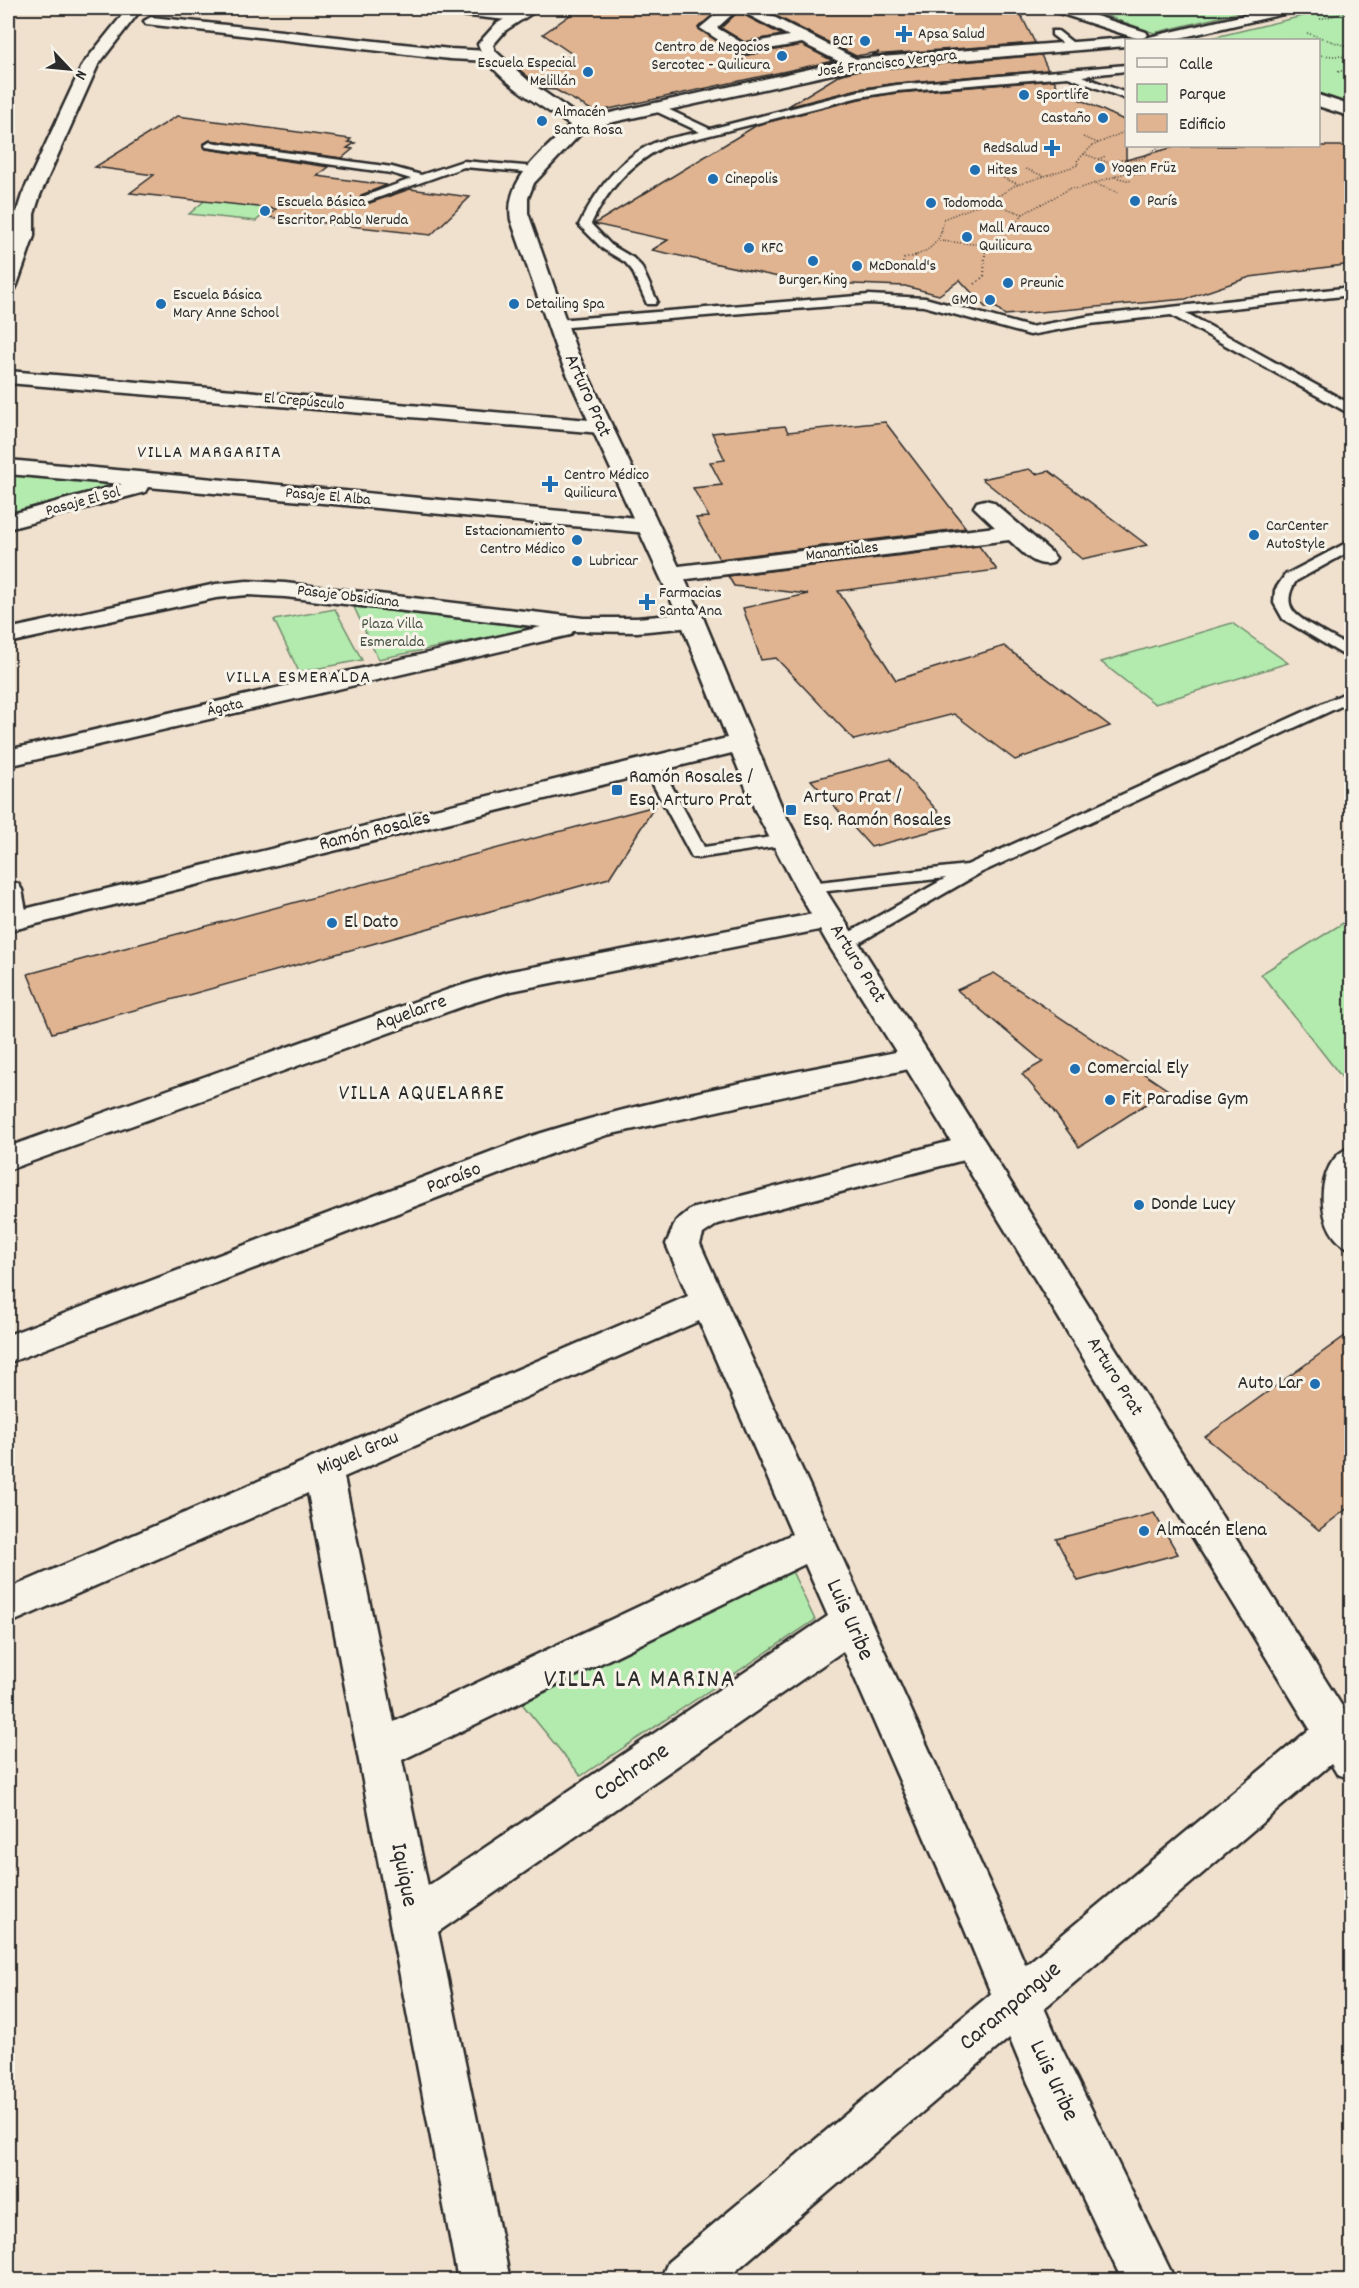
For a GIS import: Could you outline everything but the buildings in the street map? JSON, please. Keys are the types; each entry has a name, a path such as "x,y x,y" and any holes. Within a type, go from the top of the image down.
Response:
{"street":[{"path":"8,285 25,236 25,214 31,195 84,77 98,53 135,8"},
{"path":"433,8 516,17"},
{"path":"533,8 516,17 487,39 484,48 498,66 580,124"},
{"path":"732,8 707,28 742,49 804,38"},
{"path":"746,8 855,64"},
{"path":"1058,8 1148,39"},
{"path":"1155,39 1291,8"},
{"path":"158,11 450,54 489,56"},
{"name":"José Francisco Vergara","path":"580,124 855,64 1125,42"},
{"path":"1320,101 1352,112"},
{"name":"Arturo Prat","path":"580,124 536,170 521,190 518,210 557,324 601,427 692,620 769,810 836,932 1343,1747"},
{"name":"El Crepúsculo","path":"8,377 601,427"},
{"name":"Pasaje El Alba","path":"8,467 648,526"},
{"name":"Pasaje El Sol","path":"8,522 159,481"},
{"path":"985,507 1044,558"},
{"name":"Manantiales","path":"671,574 1014,532"},
{"name":"Pasaje Obsidiana","path":"8,636 216,591 247,588 285,590 583,625 637,625 692,620"},
{"name":"Ágata","path":"8,758 583,625"},
{"name":"Ramón Rosales","path":"10,922 743,742"},
{"path":"8,890 10,922"},
{"name":"Aquelarre","path":"8,1159 458,997 506,982 836,932"},
{"name":"Paraíso","path":"8,1349 544,1144 600,1126 916,1058"},
{"name":"Luis Uribe","path":"971,1147 698,1219 684,1234 683,1244 987,1928 1045,2066 1149,2280"},
{"name":"Miguel Grau","path":"8,1607 709,1302"},
{"name":"Iquique","path":"323,1469 484,2280"},
{"path":"379,1750 814,1542"},
{"name":"Cochrane","path":"413,1923 850,1623"},
{"name":"Carampangue","path":"686,2280 1017,2001 1343,1747"}],"lane":[{"path":"1055,33 1072,46"},
{"path":"651,301 637,269 629,260 607,247 585,225 595,201 618,174 643,153 659,145 859,94 1125,68"},
{"path":"1069,74 1125,96"},
{"path":"655,108 709,132"},
{"path":"210,145 392,170 422,179"},
{"path":"366,199 463,164 536,170"},
{"path":"557,324 898,299 925,302 1030,331 1090,320 1352,291"},
{"path":"1172,310 1352,411"},
{"path":"1352,544 1290,578 1283,590 1282,603 1288,616 1352,655"},
{"path":"836,932 1352,695"},
{"path":"651,764 698,853 785,840"},
{"path":"810,888 974,869"},
{"path":"1352,1154 1337,1173 1332,1206 1346,1236 1352,1241"}],"path":[{"path":"1299,31 1352,48"},
{"path":"1320,55 1352,57"},
{"path":"898,279 904,259 920,255 938,241 943,219 988,202 1018,184 1078,165 1077,161 1099,143 1125,133"},
{"path":"1083,137 1099,143"},
{"path":"1116,166 1118,160 1142,160 1159,147"},
{"path":"938,241 986,244 1007,234 1023,214 1071,189 1078,189 1131,171 1084,154"},
{"path":"1098,159 1106,156"},
{"path":"1026,169 1044,176"},
{"path":"1127,172 1143,175"},
{"path":"998,176 1018,184"},
{"path":"1114,177 1131,181"},
{"path":"1094,184 1120,194"},
{"path":"988,202 1023,214"},
{"path":"984,276 986,244"}],"green space":[{"path":"1137,8 1257,8 1154,33 1104,15"},
{"path":"1336,8 1351,8 1351,104 1320,93 1320,39 1207,39"},
{"path":"215,192 281,199 256,221 189,214"},
{"path":"8,474 130,485 8,518"},
{"name":"Plaza Villa Esmeralda","path":"354,607 536,628 378,659"},
{"path":"335,609 362,660 299,672 274,620"},
{"path":"1232,623 1288,663 1155,704 1101,662"},
{"path":"1351,918 1351,1089 1261,974"},
{"path":"790,1567 815,1620 581,1776 514,1694"}],"place":[{"name":"Apsa Salud","path":"904,34"},
{"name":"BCI","path":"865,41"},
{"name":"Centro de Negocios Sercotec - Quilicura","path":"782,56"},
{"name":"Escuela Especial Melillán","path":"588,72"},
{"name":"Sportlife","path":"1024,95"},
{"name":"Castaño","path":"1103,118"},
{"name":"Almacén Santa Rosa","path":"542,121"},
{"name":"RedSalud","path":"1052,148"},
{"name":"Yogen Früz","path":"1100,168"},
{"name":"Hites","path":"975,170"},
{"name":"Cinepolis","path":"713,179"},
{"name":"París","path":"1135,201"},
{"name":"Todomoda","path":"931,203"},
{"name":"Escuela Básica Escritor Pablo Neruda","path":"265,211"},
{"name":"Mall Arauco Quilicura","path":"967,237"},
{"name":"KFC","path":"749,248"},
{"name":"Burger King","path":"813,261"},
{"name":"McDonald's","path":"857,266"},
{"name":"Preunic","path":"1008,283"},
{"name":"GMO","path":"990,300"},
{"name":"Escuela Básica Mary Anne School","path":"161,304"},
{"name":"Detailing Spa","path":"514,304"},
{"name":"Centro Médico Quilicura","path":"550,484"},
{"name":"CarCenter AutoStyle","path":"1254,535"},
{"name":"Estacionamiento Centro Médico","path":"577,540"},
{"name":"Lubricar","path":"577,561"},
{"name":"Farmacias Santa Ana","path":"647,602"},
{"name":"Ramón Rosales / Esq. Arturo Prat","path":"617,790"},
{"name":"Arturo Prat / Esq. Ramón Rosales","path":"791,810"},
{"name":"El Dato","path":"332,923"},
{"name":"Comercial Ely","path":"1075,1069"},
{"name":"Fit Paradise Gym","path":"1110,1100"},
{"name":"Donde Lucy","path":"1139,1205"},
{"name":"Auto Lar","path":"1315,1384"},
{"name":"Almacén Elena","path":"1144,1531"}],"district":[{"name":"VILLA MARGARITA","path":"210,453"},
{"name":"VILLA ESMERALDA","path":"299,678"},
{"name":"VILLA AQUELARRE","path":"422,1095"},
{"name":"VILLA LA MARINA","path":"640,1680"}]}
